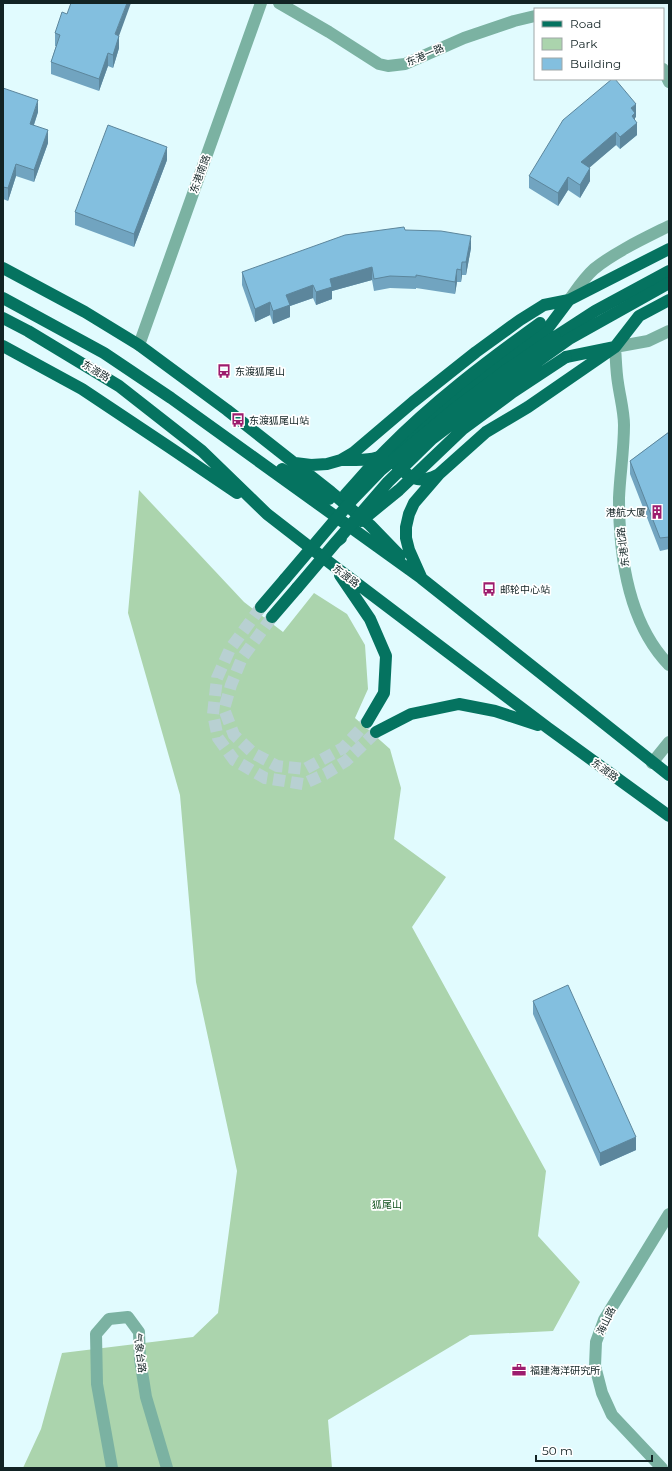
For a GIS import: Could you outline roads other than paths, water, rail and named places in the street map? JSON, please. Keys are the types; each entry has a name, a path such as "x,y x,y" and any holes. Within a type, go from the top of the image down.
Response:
{"main road":[{"path":"285,579 332,510 386,450 438,401 482,365 569,300 669,249"},
{"path":"3,268 85,312 138,345 295,463 370,525 421,578"},
{"path":"261,607 352,500 380,471 453,410 505,371 595,311 669,271"},
{"path":"272,617 388,482 432,439 492,393 569,339 669,283"},
{"name":"东渡路","path":"3,300 35,315 104,353 171,398 421,578 669,776"},
{"path":"295,463 311,465 327,464 341,460 371,460 386,456 398,448 476,382 548,328 569,300"},
{"path":"341,460 353,452 476,352 520,320 544,305 569,300"},
{"path":"421,578 409,550 406,538 406,527 409,514 414,503 439,474 486,432 528,407 615,347 639,316 669,300"},
{"name":"东渡路","path":"3,318 28,331 119,386 202,451 267,514 548,728 669,816"},
{"path":"3,346 82,389 170,446 267,514"},
{"path":"336,542 399,490 463,429 513,392 566,357 615,347"},
{"path":"171,398 370,525"},
{"path":"398,448 393,455 394,463 409,476 419,480 428,480 439,474"},
{"path":"334,566 370,619 386,656 384,693 367,722"},
{"path":"376,732 411,714 458,704 495,711 548,728"}],"street":[{"name":"东港南路","path":"138,345 261,3"},
{"name":"东港一路","path":"279,3 329,32 379,64 388,66 405,64 464,38 514,21 534,16"},
{"path":"664,70 669,82"},
{"path":"569,300 594,269 638,242 669,226"},
{"path":"615,347 648,341 669,331"},
{"name":"东港北路","path":"615,347 624,424 623,460 619,497 622,550 630,589 642,626 652,646 669,665"},
{"path":"652,763 669,742"},
{"name":"海山路","path":"662,1468 612,1415 602,1393 595,1366 596,1342 604,1320 665,1228 669,1214"},
{"name":"气象台路","path":"112,1468 97,1384 96,1334 109,1318 128,1317 139,1332 140,1359 146,1397 167,1468"}],"tunnel":[{"path":"261,607 230,649 217,678 213,714 218,738 234,760 265,778 303,784 325,774 346,761 376,732"},
{"path":"272,617 242,658 231,685 224,709 234,735 253,753 277,766 305,769 343,748 367,722"}],"place":[{"name":"东渡狐尾山","path":"224,371"},
{"name":"东渡狐尾山站","path":"238,420"},
{"name":"港航大厦","path":"657,512"},
{"name":"邮轮中心站","path":"489,589"},
{"name":"福建海洋研究所","path":"519,1370"}],"park label":[{"name":"狐尾山","path":"387,1204"}]}
